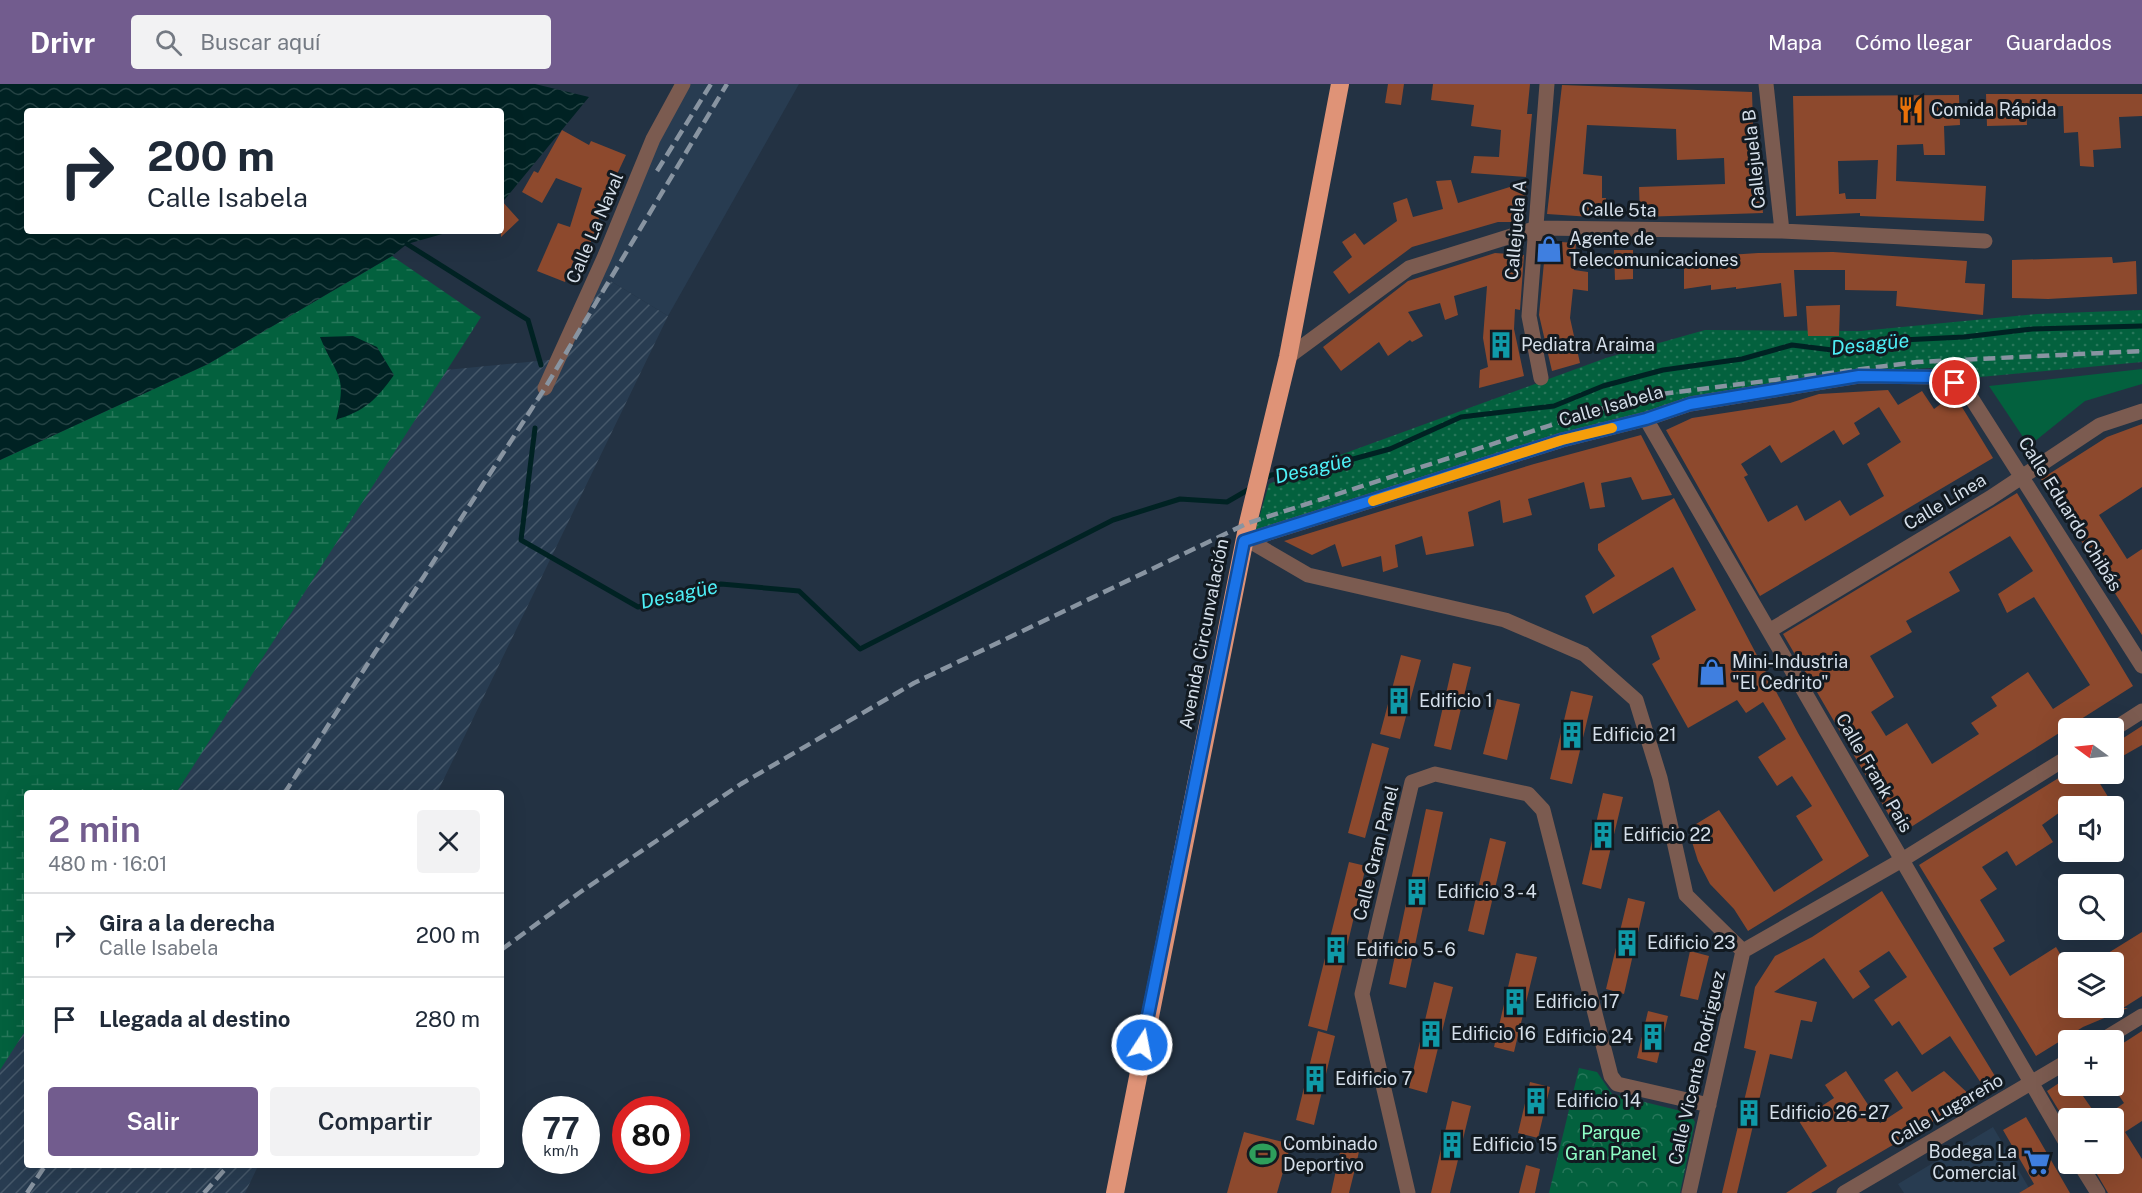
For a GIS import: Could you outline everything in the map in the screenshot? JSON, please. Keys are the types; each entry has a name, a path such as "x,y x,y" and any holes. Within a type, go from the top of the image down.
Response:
{"highway":[{"name":"Avenida Circunvalación","path":"1114,1193 1255,493 1288,357 1340,84"}],"street":[{"name":"Calle La Naval","path":"544,388 604,258 653,139 683,84"},
{"name":"Callejuela A","path":"1541,378 1529,316 1547,84"},
{"name":"Callejuela B","path":"1766,84 1782,231"},
{"name":"Calle 5ta","path":"1288,357 1409,268 1537,228 1782,231 1985,242"},
{"name":"Calle Isabela","path":"1246,541 1562,440 1646,419 1690,404 1859,376 1938,377 1963,384"},
{"name":"Calle Eduardo Chibás","path":"1963,384 2024,476 2142,666"},
{"name":"Calle Línea","path":"1769,631 2024,476 2100,425 2142,411"},
{"name":"Calle Frank Pais","path":"1646,419 2058,1129"},
{"path":"1246,541 1308,575 1505,620 1584,654 1636,700 1663,788 1686,895 1743,951 1902,860 2058,763"},
{"path":"2124,723 2142,711"},
{"name":"Calle Gran Panel","path":"1408,1193 1362,994 1412,782 1435,774 1528,794 1543,810 1611,1076 1617,1084 1709,1105"},
{"name":"Calle Vicente Rodriguez","path":"1689,1193 1743,951"},
{"path":"2119,1030 2142,1016"},
{"name":"Calle Lugareño","path":"1844,1193 2058,1067"},
{"path":"2086,1174 2098,1193"}],"shaded area":[{"path":"684,84 799,84 668,316 599,274"},
{"path":"599,274 668,316 438,790 174,790 446,370 558,359"},
{"path":"24,1030 24,1168 257,1168 245,1193 0,1193 0,1068"},
{"path":"1993,1127 2032,1193 1904,1193 1898,1184"}],"green space":[{"path":"392,256 481,317 178,790 24,790 24,1033 0,1070 0,460 208,364"},
{"path":"2142,310 2142,362 1969,378 1930,368 1864,372 1647,412 1559,433 1255,532 1269,484 1329,459 1606,358 1705,330 1861,331 2037,314"},
{"path":"2142,369 2142,384 2085,401 2029,446 1989,386"},
{"name":"Parque Gran Panel","path":"1579,1068 1597,1072 1612,1094 1689,1113 1695,1122 1680,1193 1549,1193"}],"water":[{"path":"0,84 535,84 589,97 504,200 504,108 24,108 24,234 442,234 407,244 392,256 208,364 0,460"},
{"path":"353,336 377,347 394,375 370,403 336,420 341,393 340,384 320,337"}],"building":[{"path":"1388,84 1404,84 1401,105 1385,103"},
{"path":"1433,84 1530,84 1527,114 1532,114 1526,177 1471,173 1474,156 1499,157 1501,130 1471,126 1474,105 1431,100"},
{"path":"1562,85 1752,92 1753,124 1763,213 1640,217 1639,187 1725,184 1724,158 1677,160 1676,129 1587,125 1583,174 1602,176 1602,198 1606,198 1606,218 1547,214"},
{"path":"1986,94 2142,94 2142,116 2119,117 2121,148 2093,150 2094,167 2080,166 2078,132 2064,133 2063,106 2026,108 2027,125 1987,126"},
{"path":"1959,95 1960,125 1944,126 1945,155 1924,155 1923,144 1897,145 1896,181 1986,186 1984,221 1860,216 1860,213 1796,216 1793,96","holes":["1878,160 1876,199 1846,199 1845,193 1839,194 1838,161"]},
{"path":"562,130 589,145 591,141 626,155 606,198 587,253 578,250 565,282 537,271 558,223 570,227 582,188 556,178 542,203 522,192 534,171 538,173"},
{"path":"1451,180 1458,203 1526,182 1525,222 1498,222 1412,247 1349,294 1333,272 1352,257 1342,242 1355,233 1364,245 1397,221 1393,203 1407,198 1413,217 1443,209 1436,181"},
{"path":"504,203 519,220 501,237 501,234 504,234"},
{"path":"1546,241 1576,243 1574,270 1588,272 1588,291 1573,289 1570,318 1580,363 1552,371 1539,315"},
{"path":"1614,250 1633,250 1633,279 1615,280"},
{"path":"1833,252 1967,261 1965,283 1985,284 1983,315 1896,306 1897,291 1845,290 1845,270 1794,270 1797,316 1784,317 1781,283 1736,289 1736,287 1711,290 1711,285 1684,289 1684,255 1699,255 1699,257"},
{"path":"1495,253 1524,255 1520,310 1515,309 1514,329 1524,376 1479,388 1480,370 1488,367 1483,338 1487,286 1454,296 1458,315 1445,320 1440,303 1408,312 1423,336 1412,342 1410,340 1388,356 1379,342 1341,371 1323,347 1408,281"},
{"path":"2112,257 2113,263 2136,261 2137,294 2048,299 2012,298 2012,260"},
{"path":"1840,305 1839,336 1808,336 1806,306"},
{"path":"1888,390 1898,405 1922,391 1934,409 1954,394 1993,458 1760,596 1666,430 1692,418 1790,403 1819,394","holes":["1879,407 1901,442 1867,464 1884,496 1850,516 1840,500 1805,521 1797,505 1768,522 1744,477 1748,475 1741,464 1770,445 1781,463 1834,430 1843,445 1860,434 1854,423"]},
{"path":"2142,424 2142,487 2099,515 2127,559 2142,549 2142,635 2041,479 2107,437"},
{"path":"1641,435 1672,495 1642,500 1631,477 1601,483 1605,507 1590,509 1584,482 1528,499 1532,515 1503,523 1500,500 1468,512 1474,546 1426,555 1422,536 1395,545 1398,567 1383,572 1381,556 1342,567 1335,544 1312,555 1284,541 1534,464"},
{"path":"2017,493 2133,686 2083,718 2058,718 2058,734 1900,834 1783,634","holes":["2010,536 2033,571 1998,594 2007,613 2034,597 2090,685 2053,709 2028,672 1991,697 1997,706 1971,723 1979,734 1932,764 1907,723 1886,736 1871,712 1894,697 1870,656 1912,632 1906,621 1960,591 1949,572"]},
{"path":"1674,498 1798,733 1869,856 1748,931 1734,909 1710,884 1698,861 1688,829 1719,810 1774,892 1823,860 1796,816 1812,806 1792,776 1777,786 1758,757 1786,739 1763,702 1746,713 1737,700 1688,728 1652,664 1660,659 1651,636 1696,610 1673,567 1593,614 1585,596 1615,576 1598,550 1598,544"},
{"name":"Edificio 1","path":"1401,655 1421,660 1400,739 1380,734"},
{"path":"1453,663 1471,667 1451,750 1434,746"},
{"name":"Edificio 21","path":"1571,691 1593,696 1572,784 1550,779"},
{"path":"1497,699 1520,704 1507,760 1483,754"},
{"path":"2142,726 2142,745 2124,755 2124,738"},
{"path":"1372,743 1389,748 1365,838 1348,833"},
{"path":"2058,778 2058,784 2100,784 2108,796 2058,796 2058,813 2042,825 2053,842 2016,866 2007,851 1982,867 1997,889 1980,900 2005,941 1993,948 2010,976 2056,947 2059,952 2058,1018 2104,1018 2078,1030 2058,1030 2058,1042 2036,1056 1919,865"},
{"name":"Edificio 22","path":"1603,793 1623,797 1601,889 1582,884"},
{"name":"Edificio 3 - 4","path":"1426,809 1443,812 1406,988 1389,984"},
{"path":"1490,838 1506,842 1484,935 1468,931"},
{"name":"Edificio 5 - 6","path":"1349,862 1366,866 1327,1031 1308,1026"},
{"path":"1882,891 1998,1081 1985,1089 1950,1036 1922,1055 1899,1021 1892,1026 1874,1000 1907,977 1889,951 1859,971 1870,987 1853,999 1824,958 1774,992 1817,1002 1812,1022 1801,1020 1792,1059 1770,1054 1737,1193 1722,1193 1756,1051 1744,1048 1755,987 1775,956 1812,937"},
{"name":"Edificio 23","path":"1628,898 1645,902 1624,994 1606,989"},
{"path":"2142,932 2142,996 2124,1007 2124,952 2110,952"},
{"path":"1690,951 1709,956 1698,1000 1680,996"},
{"name":"Edificio 17","path":"1516,953 1537,957 1514,1052 1494,1047"},
{"name":"Edificio 16","path":"1434,982 1453,987 1427,1093 1409,1088"},
{"name":"Edificio 24","path":"1648,1011 1668,1016 1657,1063 1637,1058"},
{"name":"Edificio 7","path":"1318,1031 1335,1036 1314,1125 1296,1120"},
{"path":"2142,1031 2142,1121 2125,1132 2142,1159 2142,1193 2108,1193 2097,1174 2124,1174 2124,1108 2117,1108 2124,1103 2119,1096 2124,1096 2124,1043"},
{"path":"1846,1071 1880,1123 1903,1108 1884,1080 1897,1071 1912,1092 1944,1071 1973,1098 1811,1193 1786,1193 1827,1166 1799,1121 1834,1098 1825,1085"},
{"name":"Edificio 14","path":"1530,1082 1550,1087 1538,1138 1518,1133"},
{"path":"2058,1084 2058,1096 2083,1096 2091,1108 2058,1109 2047,1091"},
{"name":"Edificio 15","path":"1452,1101 1471,1106 1450,1193 1431,1193"},
{"name":"Bodega La Comercial","path":"2026,1117 2070,1193 2019,1193 2034,1184 2003,1130"},
{"name":"Combinado Deportivo","path":"1244,1132 1291,1144 1277,1193 1227,1193"},
{"path":"1342,1143 1360,1147 1349,1193 1331,1193"},
{"path":"1526,1165 1540,1169 1535,1193 1519,1193"}],"waterway":[{"name":"Desagüe","path":"407,244 528,320 541,365"},
{"name":"Desagüe","path":"1263,480 1271,475 1320,468 1390,449 1461,417 1554,406 1603,386 1663,370 1742,359 1792,345 1832,350 1860,342 1964,337 2032,329 2142,326"},
{"name":"Desagüe","path":"535,428 521,540 638,607 721,584 799,591 860,649 1113,520 1180,499 1227,502 1253,487"}],"railway":[{"path":"657,171 711,84"},
{"path":"287,790 545,388 727,84"},
{"path":"504,948 579,893 741,784 914,683 1248,523 1638,397 1917,362 2142,351"},
{"path":"27,1193 44,1168"},
{"path":"204,1193 226,1168"}],"slow traffic":[{"path":"1373,501 1562,440 1612,428"}],"place":[{"name":"Comida Rápida","path":"1911,110"},
{"name":"Agente de Telecomunicaciones","path":"1549,249"},
{"name":"Pediatra Araima","path":"1501,345"},
{"name":"Mini-Industria \"El Cedrito\"","path":"1712,672"},
{"name":"Edificio 1","path":"1399,701"},
{"name":"Edificio 21","path":"1572,735"},
{"name":"Edificio 22","path":"1603,835"},
{"name":"Edificio 3 - 4","path":"1417,892"},
{"name":"Edificio 23","path":"1627,943"},
{"name":"Edificio 5 - 6","path":"1336,950"},
{"name":"Edificio 17","path":"1515,1002"},
{"name":"Edificio 16","path":"1431,1034"},
{"name":"Edificio 24","path":"1653,1037"},
{"name":"Edificio 7","path":"1315,1079"},
{"name":"Edificio 14","path":"1536,1101"},
{"name":"Edificio 26 - 27","path":"1749,1113"},
{"name":"Edificio 15","path":"1452,1145"},
{"name":"Combinado Deportivo","path":"1263,1154"},
{"name":"Bodega La Comercial","path":"2037,1162"}],"route":[{"path":"1142,1045 1244,541 1562,440 1646,419 1690,404 1859,376 1938,377 1955,383"}]}
